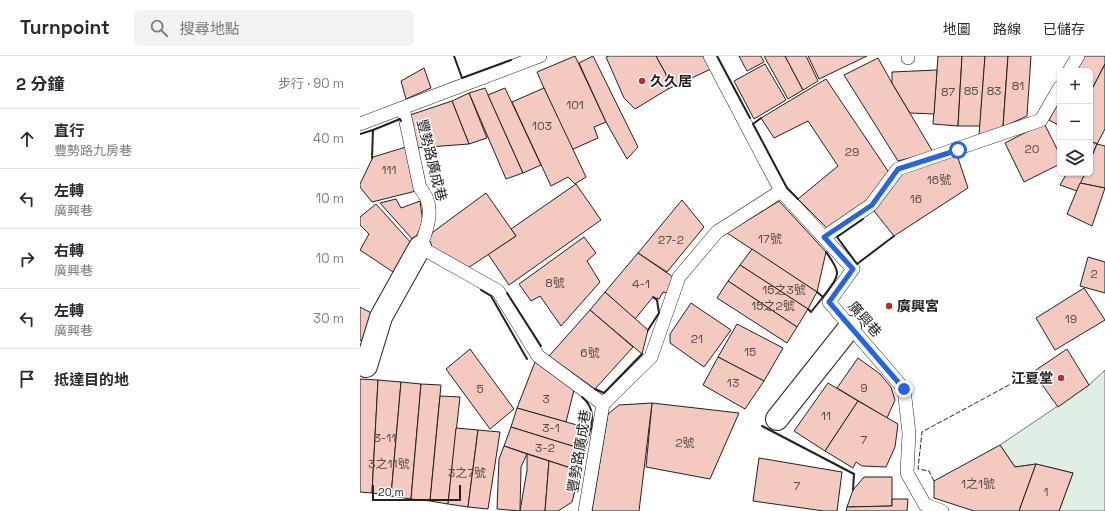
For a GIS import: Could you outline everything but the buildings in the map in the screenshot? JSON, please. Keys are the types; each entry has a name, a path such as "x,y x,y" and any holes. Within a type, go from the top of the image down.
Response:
{"street":[{"path":"366,366 381,317 420,247"},
{"path":"777,420 850,326"}],"lane":[{"path":"360,124 540,56"},
{"name":"廣興巷","path":"710,56 781,191 853,269 829,302 904,389 909,433 907,473 925,505 942,511"},
{"path":"1071,68 1078,56"},
{"path":"824,237 872,205 898,169 1041,120 1057,92"},
{"name":"豐勢路廣成巷","path":"403,108 420,188 427,196 430,224 420,247 498,291 538,356 603,404 585,511"},
{"path":"603,404 651,357 679,277 717,232 781,191"}],"green space":[{"path":"1105,370 1105,511 1059,511 1073,473 1036,464 1015,467 1000,445 1089,385"}],"fence":[{"path":"934,481 929,471 918,469 922,432 1033,372"}],"wall":[{"path":"454,56 462,78 511,60"},
{"path":"717,56 750,118"},
{"path":"761,118 753,124 787,188 798,199"},
{"path":"373,130 400,119 401,121"},
{"path":"360,134 373,130 372,158"},
{"path":"863,219 837,237 857,264 894,236"},
{"path":"817,292 823,297 833,284 837,275 835,266 826,252"},
{"path":"481,290 491,296 527,359"},
{"path":"507,293 541,346"},
{"path":"648,330 659,313 657,300 653,297"},
{"path":"808,309 811,312 823,297"},
{"path":"595,389 604,393 642,354"},
{"path":"582,397 586,400 590,408 592,420 591,429"},
{"path":"762,426 854,474 853,490"}],"place":[{"name":"久久居","path":"642,81"},
{"name":"廣興宮","path":"889,306"},
{"name":"江夏堂","path":"1061,378"}],"route":[{"path":"904,389 829,302 853,269 824,237 872,205 898,169 958,150"}]}
